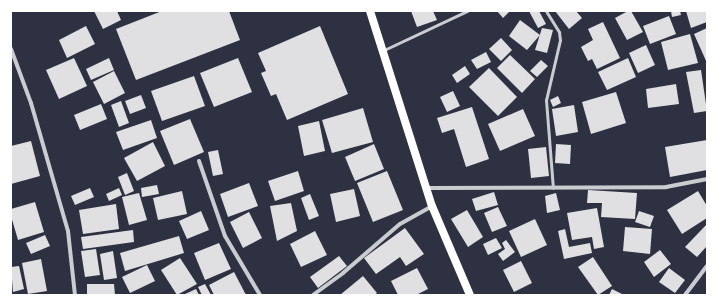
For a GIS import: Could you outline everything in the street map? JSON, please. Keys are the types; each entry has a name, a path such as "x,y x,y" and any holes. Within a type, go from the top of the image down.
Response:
{"main road":[{"path":"370,11 428,188 432,206 470,295"}],"street":[{"path":"11,49 31,103 68,231 75,295"},
{"path":"199,161 225,236 260,295"},
{"path":"428,188 666,187 707,179"},
{"path":"313,295 343,273 400,224 432,206"},
{"path":"685,295 707,266"}],"lane":[{"path":"382,51 467,11"},
{"path":"546,11 559,32 560,40 546,100 553,188"}],"building":[{"path":"94,11 117,11 121,20 103,29"},
{"path":"162,11 229,11 240,40 136,80 116,29"},
{"path":"411,11 433,11 437,20 417,27"},
{"path":"497,11 510,11 503,18"},
{"path":"529,11 539,11 546,24 538,28"},
{"path":"555,11 576,11 582,18 569,29"},
{"path":"628,11 631,11 643,32 627,40 615,18"},
{"path":"671,11 680,11 681,15 672,17"},
{"path":"686,11 707,11 707,22 691,28"},
{"path":"669,16 676,34 650,44 643,26"},
{"path":"520,20 540,35 527,50 509,36"},
{"path":"603,22 620,58 597,69 592,59 588,61 581,47 593,40 588,29"},
{"path":"86,26 95,44 67,58 59,40"},
{"path":"320,26 348,94 287,120 276,94 271,96 261,73 266,71 258,53"},
{"path":"542,28 553,30 547,53 535,50"},
{"path":"707,28 707,63 694,34"},
{"path":"690,34 698,63 668,70 661,42"},
{"path":"501,38 512,50 501,61 489,49"},
{"path":"646,45 655,65 638,73 629,53"},
{"path":"486,52 491,62 477,69 471,60"},
{"path":"510,55 535,79 522,93 497,68"},
{"path":"74,58 87,86 59,99 46,70"},
{"path":"109,58 114,70 91,80 86,69"},
{"path":"238,58 252,92 214,107 200,73"},
{"path":"628,58 636,77 607,90 598,72"},
{"path":"541,60 548,66 537,77 530,71"},
{"path":"465,66 470,74 457,83 452,75"},
{"path":"489,68 517,97 498,116 469,87"},
{"path":"701,70 707,111 694,113 686,72"},
{"path":"114,71 125,93 104,104 93,82"},
{"path":"194,76 205,106 162,121 151,91"},
{"path":"676,84 679,104 648,108 646,89"},
{"path":"453,91 460,106 447,112 440,97"},
{"path":"616,92 626,123 591,134 582,102"},
{"path":"141,95 146,108 130,114 125,101"},
{"path":"558,96 561,103 553,107 550,100"},
{"path":"121,101 129,123 119,127 111,105"},
{"path":"101,104 107,119 80,130 74,115"},
{"path":"574,105 578,132 556,136 552,109"},
{"path":"472,107 489,159 466,167 454,129 442,133 437,118"},
{"path":"363,108 373,142 332,153 322,120"},
{"path":"523,109 535,136 500,151 488,124"},
{"path":"190,119 204,152 174,165 160,131"},
{"path":"151,120 157,138 123,150 116,132"},
{"path":"319,121 325,151 304,156 298,126"},
{"path":"707,140 707,170 670,177 665,147"},
{"path":"31,141 40,176 11,184 11,146"},
{"path":"153,142 165,166 137,181 124,158"},
{"path":"374,144 384,169 355,181 345,157"},
{"path":"556,144 571,145 570,164 555,163"},
{"path":"546,147 549,176 531,178 528,149"},
{"path":"218,150 223,174 213,176 208,152"},
{"path":"298,171 304,191 275,201 268,181"},
{"path":"387,171 403,210 373,222 357,183"},
{"path":"127,173 134,191 125,195 118,177"},
{"path":"249,183 258,206 228,217 220,194"},
{"path":"157,185 159,194 142,197 141,188"},
{"path":"90,188 94,197 75,205 71,196"},
{"path":"119,188 122,195 109,201 106,194"},
{"path":"354,189 360,216 336,222 330,194"},
{"path":"588,190 637,193 635,219 601,217 602,203 587,203"},
{"path":"182,191 187,214 158,220 153,198"},
{"path":"698,191 707,206 707,218 682,234 667,210"},
{"path":"494,192 498,205 476,211 472,199"},
{"path":"139,193 147,220 129,225 122,197"},
{"path":"556,193 560,210 547,213 545,196"},
{"path":"310,194 319,216 309,220 301,198"},
{"path":"35,202 44,232 18,240 11,216 11,209"},
{"path":"291,203 297,231 277,241 270,206"},
{"path":"116,204 119,229 83,234 79,210"},
{"path":"498,207 507,226 492,232 484,213"},
{"path":"597,208 604,247 594,249 592,237 572,240 567,213"},
{"path":"467,210 483,237 468,247 451,219"},
{"path":"201,211 209,230 187,239 179,221"},
{"path":"639,211 654,216 650,227 635,222"},
{"path":"249,212 262,238 243,248 230,222"},
{"path":"535,219 547,245 521,257 509,231"},
{"path":"707,224 707,246 697,257 685,247"},
{"path":"625,227 652,229 650,254 623,251"},
{"path":"405,228 424,254 406,266 400,257 376,274 364,258"},
{"path":"565,229 569,247 590,243 592,253 564,259 558,231"},
{"path":"133,230 134,242 83,249 81,237"},
{"path":"315,231 327,255 301,267 290,244"},
{"path":"45,235 50,246 31,254 26,243"},
{"path":"179,236 184,253 125,271 120,253"},
{"path":"496,238 502,248 488,255 483,244"},
{"path":"506,240 515,252 503,261 498,254 505,249 502,243"},
{"path":"219,243 231,269 205,280 194,253"},
{"path":"96,249 100,275 85,277 81,251"},
{"path":"660,250 671,264 654,277 644,262"},
{"path":"113,251 117,278 104,280 100,254"},
{"path":"339,256 347,266 318,288 310,277"},
{"path":"593,257 612,286 598,295 578,267"},
{"path":"180,258 197,284 177,295 161,270"},
{"path":"41,259 47,291 28,294 22,263"},
{"path":"521,261 532,283 514,292 503,270"},
{"path":"147,265 155,281 130,293 122,277"},
{"path":"19,266 24,289 13,292 11,267"},
{"path":"417,268 428,289 416,295 398,295 391,281"},
{"path":"669,268 685,280 675,293 659,282"},
{"path":"234,272 246,295 214,295 209,285"},
{"path":"363,276 377,293 374,295 340,295"},
{"path":"87,284 114,284 115,295 87,295"},
{"path":"205,284 211,295 202,295 198,287"},
{"path":"196,289 199,295 183,295"},
{"path":"612,289 624,295 609,295"}]}
